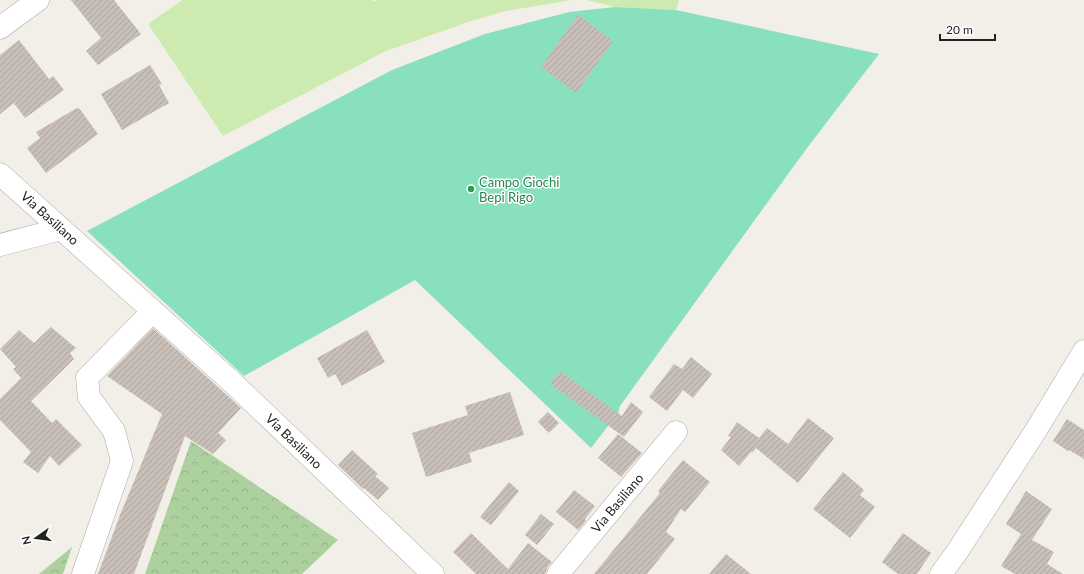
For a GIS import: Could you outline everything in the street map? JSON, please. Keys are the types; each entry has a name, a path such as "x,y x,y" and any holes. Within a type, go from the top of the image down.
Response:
{"street":[{"path":"0,28 38,0"},
{"name":"Via Basiliano","path":"0,174 233,382 434,574"},
{"path":"0,245 61,229"},
{"path":"83,574 122,461 114,431 89,398 87,378 153,311"},
{"path":"941,574 957,552 1084,352"},
{"name":"Via Basiliano","path":"558,574 676,432"}],"green space":[{"path":"182,0 372,0 374,2 378,0 572,0 506,11 471,21 386,51 223,136 148,24"},
{"path":"586,0 679,0 676,10 615,7"},
{"name":"Campo Giochi Bepi Rigo","path":"615,7 676,10 879,54 807,148 620,406 618,413 591,448 415,280 244,376 87,231 392,70 485,34 569,12"},
{"path":"191,441 338,540 302,574 145,574"},
{"path":"72,547 63,574 39,574"}],"building":[{"path":"71,0 114,0 141,34 98,65 86,51 101,38"},
{"path":"578,15 613,41 576,93 541,67"},
{"path":"19,40 49,79 53,76 64,90 25,118 14,103 0,114 0,55"},
{"path":"150,65 162,84 159,85 169,103 122,130 101,94"},
{"path":"79,108 98,134 46,173 27,148 40,138 36,132"},
{"path":"51,327 76,348 70,353 74,359 31,401 52,423 56,419 82,445 59,466 50,456 38,473 23,462 31,452 0,420 0,399 21,378 13,369 16,367 0,349 19,330 34,343"},
{"path":"153,328 241,408 218,433 226,440 213,454 185,436 134,574 98,574 120,515 162,414 107,376"},
{"path":"367,330 385,362 342,386 335,374 328,378 317,358"},
{"path":"691,357 712,374 693,398 683,390 667,411 649,397 674,364 682,369"},
{"path":"560,371 622,416 631,402 643,412 624,437 550,384"},
{"path":"510,392 524,435 469,453 472,462 426,477 412,433 468,415 465,406"},
{"path":"548,412 559,423 549,433 538,422"},
{"path":"808,418 834,438 798,483 756,448 739,466 721,450 731,437 728,436 737,422 759,438 767,428 788,444"},
{"path":"1067,419 1084,430 1084,459 1053,441"},
{"path":"618,434 642,453 621,477 598,458"},
{"path":"352,450 378,474 375,476 389,488 378,500 364,488 363,489 338,465"},
{"path":"683,460 710,482 685,512 681,509 666,532 675,539 647,574 594,574 660,493 658,491"},
{"path":"843,472 864,490 860,495 875,507 850,538 813,509"},
{"path":"509,482 519,491 491,525 480,517"},
{"path":"574,490 595,506 585,519 586,521 578,530 556,512"},
{"path":"1026,491 1052,509 1032,540 1054,552 1047,564 1063,574 1015,574 1001,566 1021,534 1006,524"},
{"path":"541,514 554,524 537,545 525,535"},
{"path":"471,533 508,569 528,543 552,562 548,566 545,574 476,574 453,552"},
{"path":"903,533 931,553 917,574 898,574 882,562"},
{"path":"726,554 751,574 709,574"}],"place":[{"name":"Campo Giochi Bepi Rigo","path":"471,189"}]}
